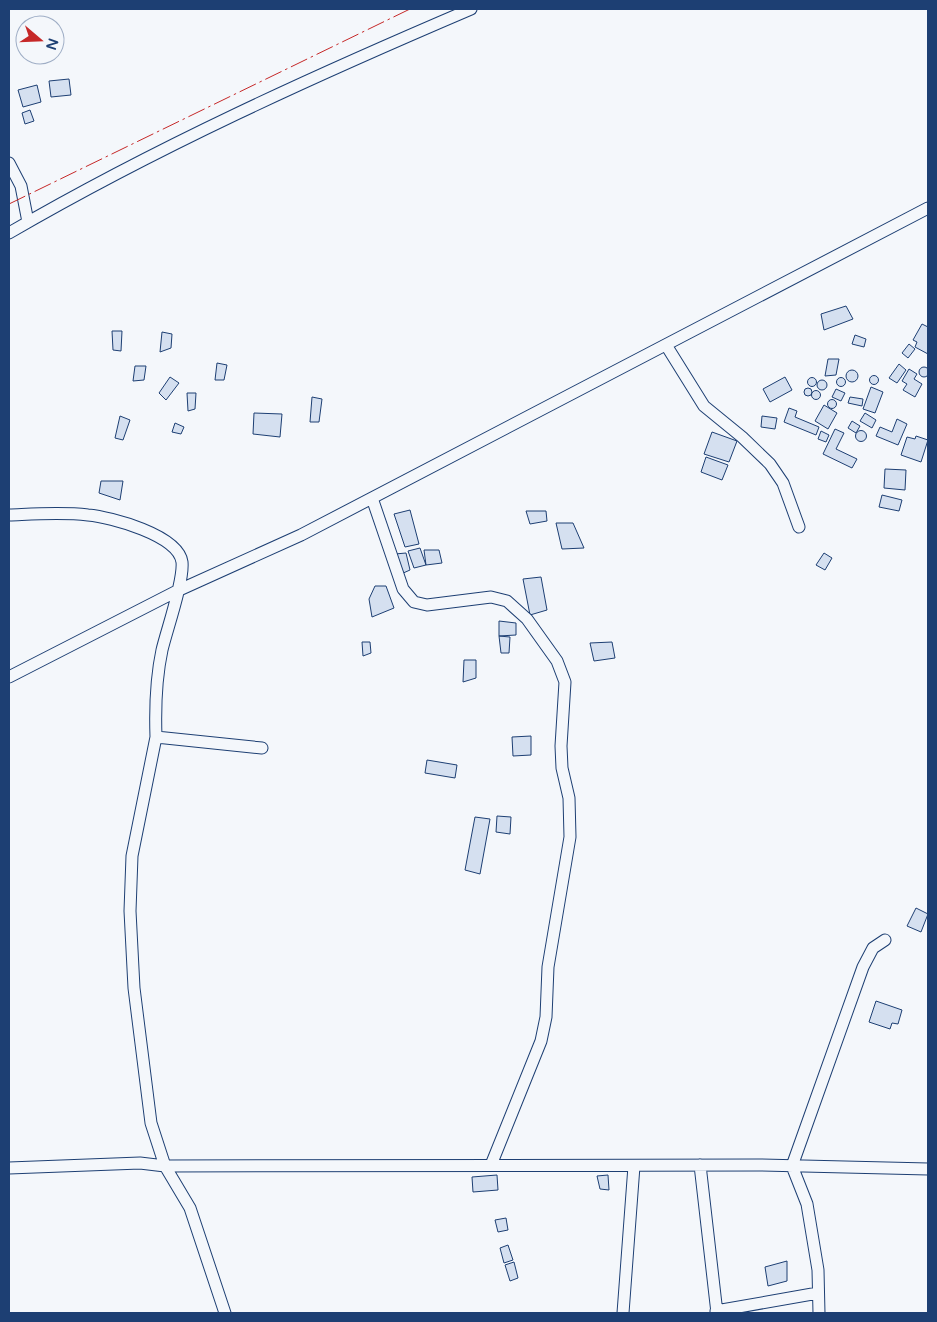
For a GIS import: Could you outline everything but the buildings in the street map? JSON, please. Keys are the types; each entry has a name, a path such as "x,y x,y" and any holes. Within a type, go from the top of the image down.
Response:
{"street":[{"path":"9,233 236,114 356,58 471,9"},
{"path":"9,163 20,186 28,222"},
{"path":"9,677 177,591 300,535 928,208"},
{"path":"666,345 704,406 742,437 770,464 782,482 799,526"},
{"path":"372,498 403,589 414,602 427,605 490,597 507,602 527,619 557,661 565,682 561,746 562,768 569,798 570,837 548,967 546,1017 541,1041 491,1164"},
{"path":"9,514 62,513 91,515 161,537 175,546 182,563 162,651 155,709 156,737 132,856 130,911 134,988 152,1123 165,1166 190,1208 225,1313"},
{"path":"156,737 262,748"},
{"path":"819,1313 818,1270 806,1204 792,1166 863,967 873,948 885,940"},
{"path":"9,1168 140,1163 165,1166 700,1165 928,1170"},
{"path":"700,1165 717,1312 818,1293"},
{"path":"623,1313 634,1166"}],"power":[{"path":"9,204 410,9"}]}
